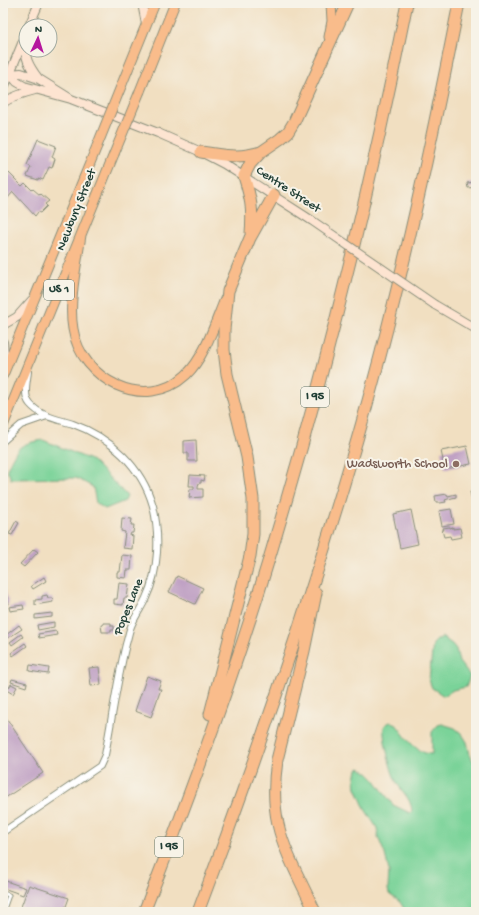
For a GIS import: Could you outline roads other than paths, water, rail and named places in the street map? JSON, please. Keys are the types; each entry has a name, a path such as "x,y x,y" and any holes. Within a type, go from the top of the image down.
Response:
{"highway":[{"path":"250,238 252,217 251,201 244,176 250,164 261,152 288,132 294,122 348,3"},
{"name":"I 95","path":"144,912 194,782 256,599 295,470 329,349 373,168 406,3"},
{"path":"198,912 256,755 323,552 352,455 382,346 410,234 459,3"},
{"path":"201,152 234,157 246,156 261,152"},
{"path":"194,782 250,556 253,534 253,499 251,477 244,441 232,399 224,350 224,330 228,290 250,238 274,195"},
{"path":"315,912 283,841 278,825 274,777 312,612 323,552"}],"main road":[{"path":"32,18 39,3"},
{"path":"142,3 146,24"},
{"name":"Newbury Street","path":"3,375 155,3"},
{"name":"Newbury Street","path":"3,426 175,3"},
{"path":"171,14 180,3"},
{"path":"328,48 332,21 331,3"},
{"path":"3,90 18,53"},
{"path":"26,58 30,67 39,79"},
{"name":"Centre Street","path":"10,74 21,73 39,79 71,99"},
{"name":"Centre Street","path":"10,74 17,82 36,90 71,99 158,133 224,164 274,195 435,306 476,329"},
{"path":"3,103 22,93 36,90"},
{"path":"81,235 73,293 73,330 82,354 91,366 98,375 115,385 134,391 156,391 168,388 186,375 202,353 228,290"},
{"path":"3,325 17,317 36,294"},
{"path":"3,342 3,367"}],"street":[{"name":"Popes Lane","path":"3,832 100,766 105,755 112,708 131,625 147,597 152,582 158,545 153,506 147,489 131,464 113,446 89,431 48,416 29,403 26,396 28,364"},
{"path":"3,442 21,426 48,416"}],"lane":[{"path":"3,893 9,895 3,912"}],"place":[{"name":"Wadsworth School","path":"456,464"}]}
